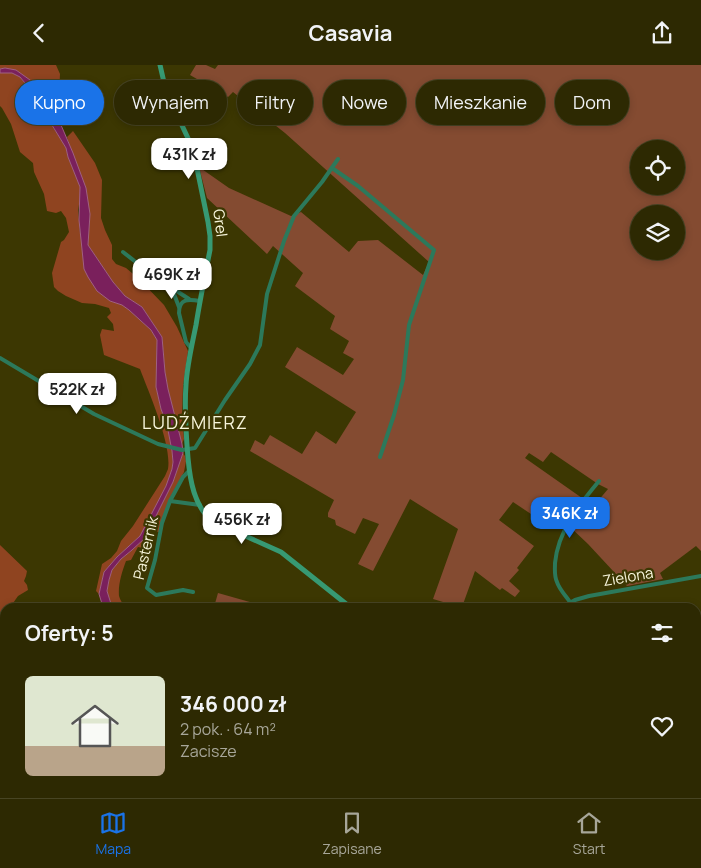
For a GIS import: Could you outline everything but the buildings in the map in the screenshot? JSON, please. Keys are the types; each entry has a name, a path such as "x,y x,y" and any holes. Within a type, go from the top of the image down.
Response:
{"street":[{"name":"Grel","path":"160,65 166,91 192,149 210,236 210,250 187,371 185,403 186,450 189,471 200,505"},
{"path":"0,358 94,414 158,444 186,450 196,447 224,400 250,364 260,345 267,294 294,216 338,159"},
{"path":"332,168 358,186 434,250 409,325 403,380 380,457"},
{"path":"123,252 172,289 189,299 200,301"},
{"path":"172,289 180,307"},
{"path":"189,299 182,303 179,313 186,342 191,348"},
{"name":"Pasternik","path":"189,471 183,477 170,501 162,523 147,588 156,595 183,590 193,592"},
{"path":"570,602 557,585 555,574 556,557 561,537 567,524 599,481"},
{"path":"170,501 200,505 207,516 214,522 281,552 345,603"},
{"name":"Zielona","path":"570,602 581,597 701,576"}],"shaded area":[{"path":"0,65 56,65 60,74 60,80 26,80 5,68 0,69"},
{"path":"196,65 206,65 215,69 218,65 701,65 701,551 696,546 660,573 663,579 627,586 569,526 538,505 531,514 513,502 499,520 534,546 517,568 519,570 509,581 520,591 515,597 502,588 500,590 475,571 463,603 446,603 433,599 458,529 410,499 373,571 358,564 379,524 363,518 355,534 336,525 335,520 328,517 334,500 250,451 255,440 264,445 270,435 302,454 316,431 336,444 356,412 285,367 297,347 343,375 354,359 343,353 349,341 330,329 335,316 295,286 303,273 273,246 267,254 207,198 199,167 229,188 291,216 301,212 349,252 358,241 378,240 423,275 429,262 275,125 313,125 313,80 237,80 237,95 233,92 227,96 227,80 199,80 190,75","holes":["551,452 608,489 592,508 582,498 525,458 529,453 543,462"]},
{"path":"5,68 16,70 30,80 22,80 12,73 0,73 0,69"},
{"path":"0,73 12,73 22,80 15,80 15,125 52,125 66,148 80,187 78,210 80,233 110,301 122,304 151,330 157,340 156,387 167,425 172,451 172,469 166,486 140,536 104,572 99,594 96,591 102,564 117,551 121,541 133,526 168,469 167,447 159,419 140,369 104,355 100,335 102,329 114,331 113,324 107,317 111,313 109,308 82,303 66,296 54,287 52,273 61,242 69,232 66,218 61,211 56,213 47,211 44,194 34,172 33,163 20,152 11,124 0,106"},
{"path":"52,125 61,125 86,188 90,214 88,245 113,282 125,296 142,307 162,337 168,389 183,453 173,482 145,538 121,559 112,570 107,591 111,603 102,603 99,594 104,572 140,536 166,486 172,469 172,451 156,387 157,340 151,330 129,310 122,305 110,301 97,291 84,269 79,220 80,187 66,148"},
{"path":"73,131 95,163 102,180 101,218 112,245 112,259 116,264 126,268 138,278 164,305 188,351 183,386 182,415 184,439 182,444 168,390 162,337 142,307 125,296 113,282 88,245 90,214 67,137"},
{"path":"183,453 186,461 184,472 171,496 159,532 151,530 143,548 138,547 131,560 126,561 119,592 119,597 123,603 111,603 107,591 112,570 121,559 145,538 173,482"},
{"path":"0,545 27,571 24,581 28,590 18,596 13,603 0,603"},
{"path":"218,593 253,603 215,603"}],"district":[{"name":"LUDŹMIERZ","path":"195,423"}]}
